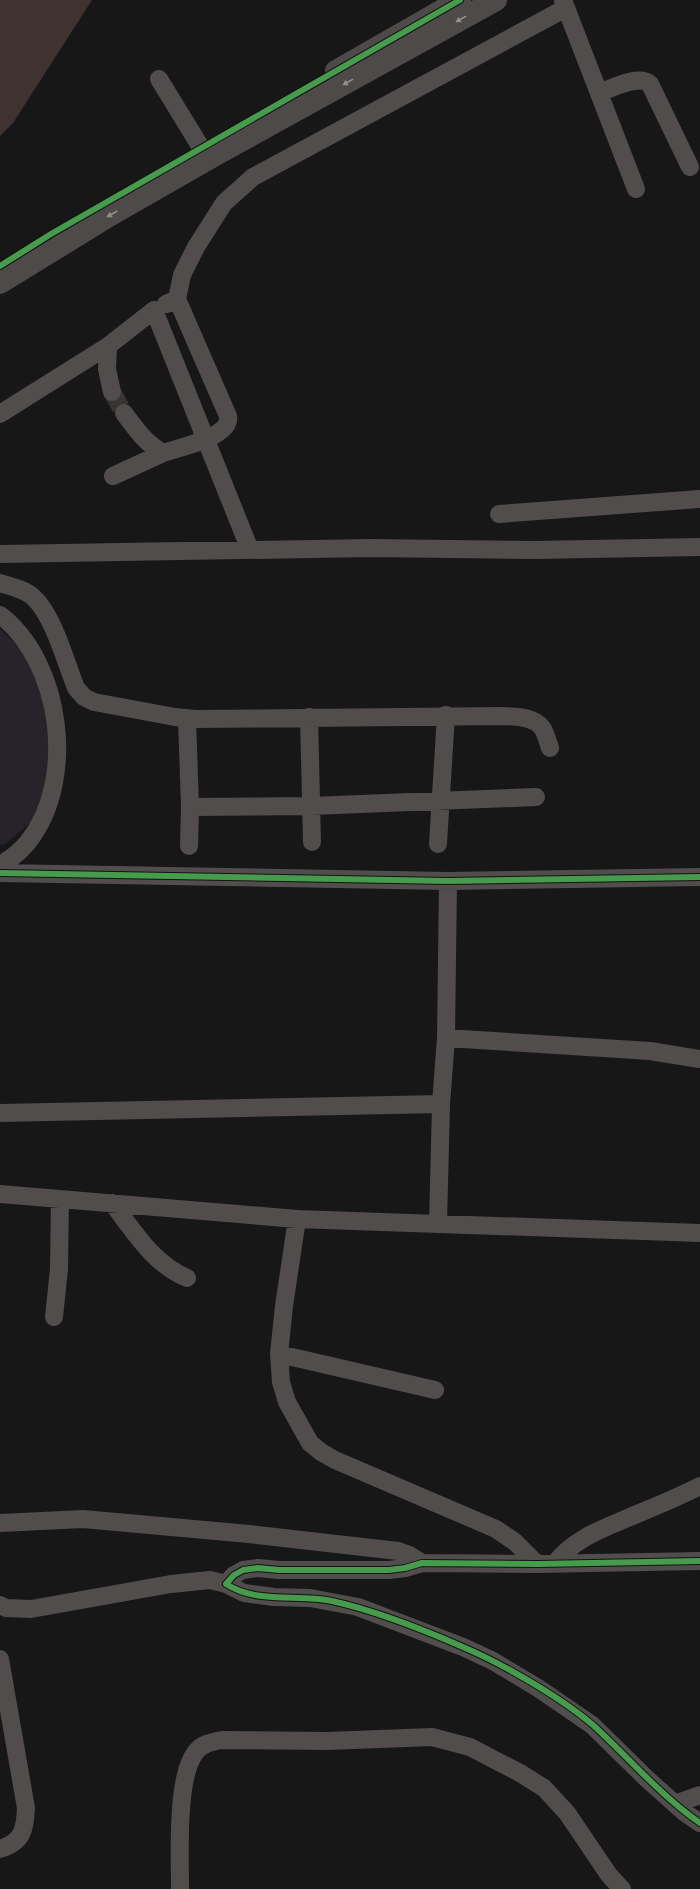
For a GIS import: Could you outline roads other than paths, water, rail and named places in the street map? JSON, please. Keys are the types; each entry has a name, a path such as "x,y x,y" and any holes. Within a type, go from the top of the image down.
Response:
{"highway":[{"path":"0,283 109,216 204,153 460,0"},
{"path":"0,266 51,234 496,0"}],"street":[{"path":"112,476 163,453 206,440 227,426 229,421 177,299 182,275 196,247 224,203 253,177 564,4 636,189"},
{"path":"159,79 204,153"},
{"path":"599,93 641,79 646,80 650,84 690,167"},
{"path":"0,414 108,346 154,310 177,299"},
{"path":"154,310 250,550"},
{"path":"108,346 107,369 112,392"},
{"path":"124,413 142,437 151,446 163,453"},
{"path":"499,514 700,499"},
{"path":"0,554 371,548 534,550 700,547"},
{"path":"0,583 21,589 34,598 45,611 76,688 84,697 94,702 187,718 446,715 502,716 529,719 538,723 543,730 550,748"},
{"path":"0,615 10,622 36,656 50,693 58,745 52,794 38,827 28,842 15,856 0,865"},
{"path":"438,844 446,715"},
{"path":"309,717 312,842"},
{"path":"187,718 190,807 189,846"},
{"path":"190,807 311,806 536,797"},
{"path":"0,874 448,881 700,877"},
{"path":"438,1224 440,1104 446,1038 448,881"},
{"path":"446,1038 650,1051 700,1058"},
{"path":"0,1113 440,1104"},
{"path":"0,1194 297,1219 700,1233"},
{"path":"54,1317 59,1269 60,1199"},
{"path":"112,1203 150,1252 165,1266 187,1278"},
{"path":"297,1219 284,1306 279,1354 281,1382 287,1402 299,1427 310,1443 321,1452 362,1472 496,1529 516,1542 537,1564"},
{"path":"279,1354 435,1390"},
{"path":"555,1563 564,1552 586,1536 679,1497 700,1486"},
{"path":"0,1523 84,1519 249,1534 398,1551 409,1555 422,1563"},
{"path":"226,1584 234,1575 250,1569 389,1570 405,1568 422,1563 537,1564 700,1561"},
{"path":"0,1605 6,1608 31,1609 171,1584 210,1580 226,1584 244,1593 274,1597 310,1598 358,1607 463,1647 487,1658 538,1688 592,1725 675,1804 700,1823"},
{"path":"0,1659 26,1808 25,1824 19,1838 11,1846 0,1849"},
{"path":"180,1889 181,1808 185,1778 189,1762 196,1751 206,1743 222,1740 327,1741 432,1737 470,1747 520,1773 544,1788 567,1813 609,1875 622,1889"},
{"path":"675,1804 700,1795"}],"tunnel":[{"path":"112,392 124,413"}]}
